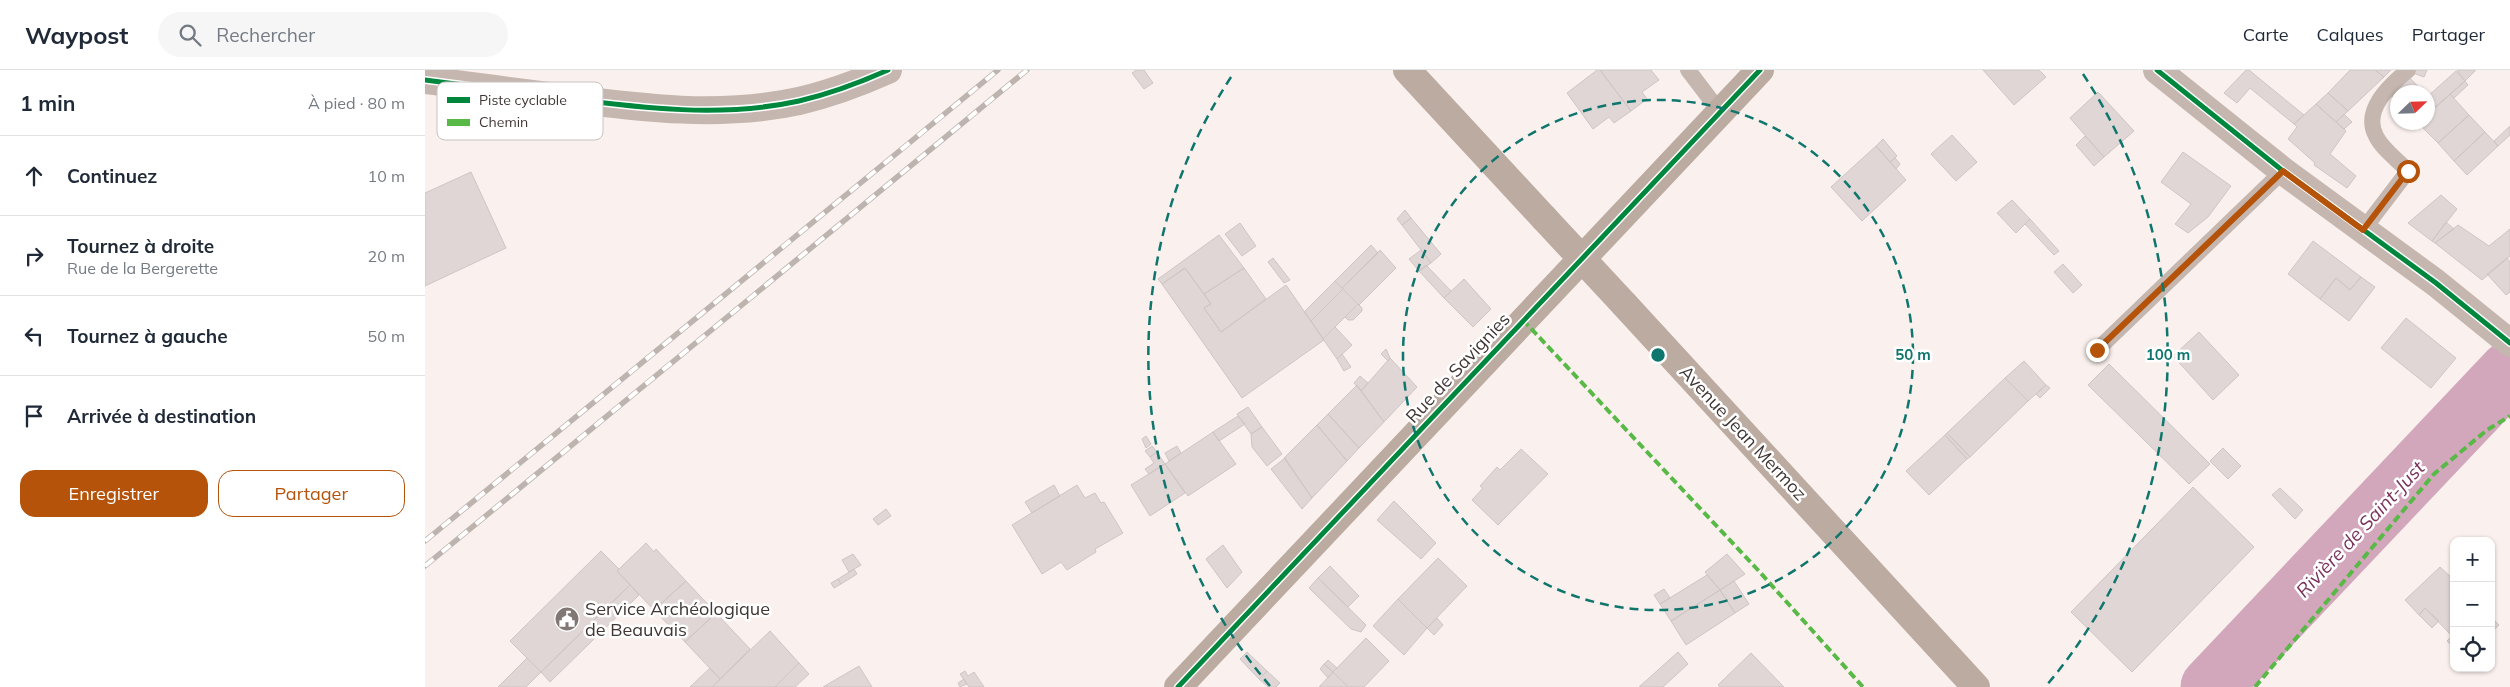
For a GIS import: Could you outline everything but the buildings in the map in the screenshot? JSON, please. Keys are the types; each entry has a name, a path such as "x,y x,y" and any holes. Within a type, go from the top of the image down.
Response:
{"main road":[{"name":"Avenue Jean Mermoz","path":"1407,70 1976,687"},
{"name":"Rue de Savignies","path":"1178,687 1760,70"}],"street":[{"path":"603,103 699,110 768,106 799,101 855,84 888,70"},
{"path":"2157,70 2283,171 2467,307 2509,342"},
{"path":"425,80 440,82"}],"lane":[{"path":"1688,70 1721,112"},
{"path":"2363,230 2408,171 2376,137 2373,128 2376,106 2391,84 2408,70"},
{"path":"2097,350 2283,171"}],"waterway":[{"name":"Rivière de Saint-Just","path":"2211,687 2510,371"}],"railway":[{"path":"425,541 998,70"},
{"path":"425,566 1027,70"}],"marked path":[{"path":"1523,320 1757,569 1863,687"},
{"path":"2255,687 2434,474 2487,430 2510,416"}],"cycle path":[{"path":"603,103 681,110 741,109 770,106 799,101 844,88 888,70"},
{"path":"1178,687 1760,70"},
{"path":"2157,70 2283,171 2436,283 2510,343"},
{"path":"425,80 441,82"}],"place":[{"name":"Service Archéologique de Beauvais","path":"567,619"}],"route":[{"path":"2097,350 2283,171 2363,230 2408,171"}]}
